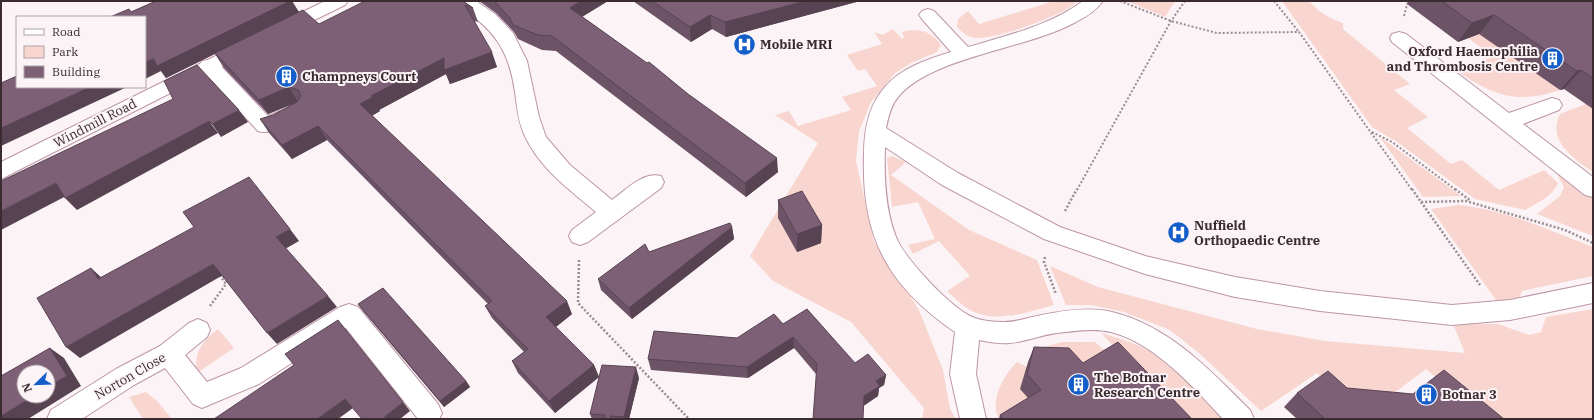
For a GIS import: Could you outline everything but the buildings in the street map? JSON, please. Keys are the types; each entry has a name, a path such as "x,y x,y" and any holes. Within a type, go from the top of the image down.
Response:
{"street":[{"path":"463,1 488,16 497,24 507,39 520,69 529,121 537,140 545,152 562,171 612,212"},
{"path":"1094,1 1082,11 1039,32 964,54 912,74 892,92 878,115 875,131 875,194 884,237 899,261 936,304 968,327 1005,333 1038,325 1082,321 1112,322 1149,338 1181,359 1241,419"},
{"name":"Windmill Road","path":"1,171 330,3"},
{"path":"928,15 964,54"},
{"path":"1399,38 1593,189"},
{"path":"209,66 265,126 298,110"},
{"path":"1506,122 1552,105"},
{"path":"875,131 950,179 1052,232 1145,266 1235,288 1328,302 1452,315 1510,310 1593,293"},
{"path":"580,236 654,182"},
{"path":"169,354 202,396 250,376 349,314 429,413"},
{"path":"968,327 963,374 973,419"},
{"name":"Norton Close","path":"60,419 125,377 169,354 198,330"}],"path":[{"path":"1120,1 1170,22 1217,33 1299,32"},
{"path":"1052,232 1170,22 1185,1"},
{"path":"1274,1 1299,32 1483,290"},
{"path":"1371,132 1392,142 1473,203"},
{"path":"1421,202 1466,201 1565,230 1593,243"},
{"path":"580,236 578,303 689,419"},
{"path":"198,330 204,314 226,284 218,272"}],"green space":[{"path":"1054,1 1077,1 1059,13 1029,26 984,38 970,37 957,27 958,19 968,11 979,24"},
{"path":"1127,1 1175,1 1165,17"},
{"path":"1282,1 1309,1 1324,14 1343,23 1343,29 1410,84 1394,90 1428,117 1407,128 1451,164 1462,160 1499,190 1544,170 1558,183 1555,188 1544,199 1525,210 1475,199 1397,142 1372,127"},
{"path":"893,29 902,39 904,37 902,32 913,30 924,31 933,36 941,45 937,52 911,63 895,73 871,102 859,131 856,161 874,241 919,310 943,370 950,409 956,419 922,419 924,408 851,322 773,281 750,256 818,143 775,115 789,111 798,126 851,110 842,97 877,86 865,69 858,71 847,55 882,44 874,32 883,35"},
{"path":"1487,31 1560,90 1530,97 1504,95 1480,85 1454,69 1494,57 1468,38"},
{"path":"1586,104 1593,109 1593,172 1570,155 1559,141 1557,132 1557,124 1560,114"},
{"path":"1379,136 1461,196 1423,197"},
{"path":"892,156 906,162 891,175 969,230 1037,260 1054,305 1012,315 991,316 970,310 947,291 970,276 939,241 913,254 908,245 935,239 918,202 892,207 887,158"},
{"path":"1562,172 1593,196 1593,236 1537,214 1560,196 1564,187 1557,174"},
{"path":"1459,205 1494,211 1510,216 1593,247 1593,276 1522,291 1518,302 1498,303 1431,209"},
{"path":"1050,266 1098,287 1257,329 1325,341 1465,353 1453,324 1498,324 1529,335 1541,332 1546,317 1593,309 1593,419 1485,419 1426,369 1374,408 1354,388 1344,395 1317,373 1261,411 1200,354 1170,330 1124,312 1091,305 1066,305"},
{"path":"218,329 234,348 197,373 196,359 200,348"},
{"path":"1101,333 1138,346 1150,352 1170,366 1223,419 1182,419"},
{"path":"1062,342 1095,342 1108,353 1076,379 1034,363 1030,358 1037,349"},
{"path":"1017,362 1027,367 1034,405 999,419 996,412 996,404 999,388 1007,374"},
{"path":"146,392 157,401 172,419 143,419 129,397"}],"place":[{"name":"Mobile MRI","path":"744,44"},
{"name":"Oxford Haemophilia and Thrombosis Centre","path":"1553,58"},
{"name":"Champneys Court","path":"287,76"},
{"name":"Nuffield Orthopaedic Centre","path":"1178,232"},
{"name":"The Botnar Research Centre","path":"1078,384"},
{"name":"Botnar 3","path":"1427,394"}]}
